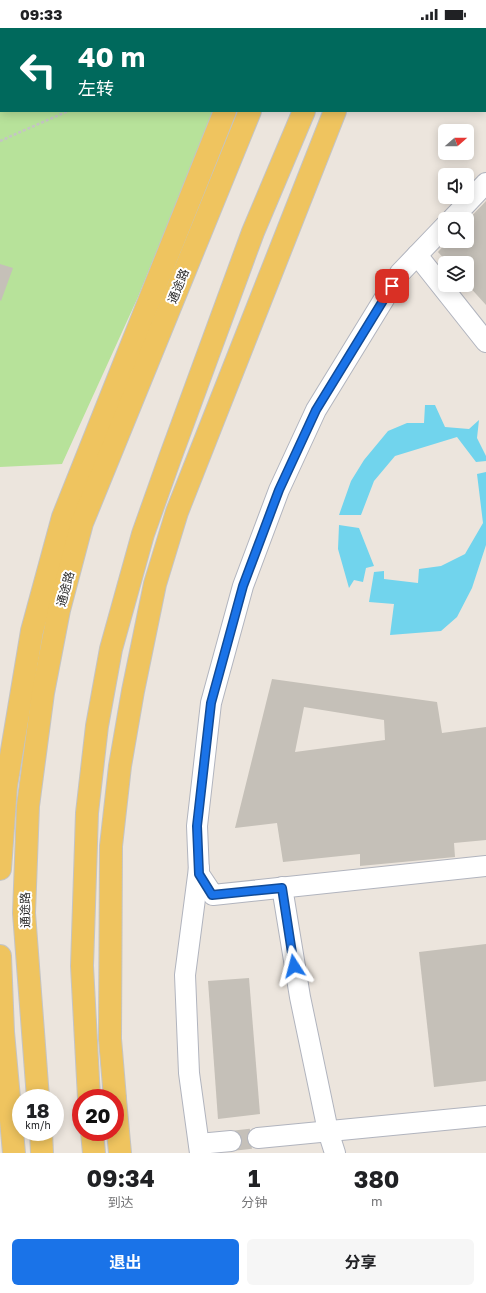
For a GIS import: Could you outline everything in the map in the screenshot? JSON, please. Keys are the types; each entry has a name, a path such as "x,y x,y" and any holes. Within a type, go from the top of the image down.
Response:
{"main road":[{"path":"0,869 6,786 32,631 63,517 225,112"},
{"name":"通途路","path":"37,1089 24,913 28,806 43,693 59,610 82,523 250,112"},
{"path":"89,1089 82,966 87,812 97,726 111,649 144,534 168,465 253,232 304,112"},
{"path":"114,1089 110,1039 112,846 120,766 130,706 155,584 177,512 335,112"},
{"path":"0,956 3,1032 14,1153"},
{"path":"41,1141 42,1153"},
{"path":"93,1141 94,1153"},
{"path":"119,1141 120,1153"}],"street":[{"path":"459,212 486,183"},
{"path":"438,233 400,273 316,410 279,490 243,586 211,703 197,826 199,874 212,895 486,866"},
{"path":"417,255 486,342"},
{"path":"199,868 185,975 189,1073 199,1148 231,1141"},
{"path":"282,888 300,997 328,1131 335,1153"},
{"path":"258,1138 486,1116"}],"path":[{"path":"0,141 66,112"}],"green space":[{"path":"0,112 214,112 138,297 62,464 0,467"}],"water":[{"path":"425,405 435,405 445,427 469,429 479,420 477,438 486,456 486,461 476,462 457,437 395,456 374,481 361,515 339,515 351,481 364,460 388,431 407,423 424,423"},
{"path":"486,472 486,545 472,588 457,617 441,631 390,635 394,604 369,602 374,572 384,571 384,579 418,583 419,569 441,566 465,554 483,523 477,474"},
{"path":"339,525 359,528 374,566 366,568 363,582 354,580 349,588 338,549"}],"building":[{"path":"486,201 486,305 474,292 474,256 442,256 438,252 442,248 474,248 474,214"},
{"path":"0,264 13,268 1,301 0,300"},
{"path":"272,679 437,702 442,733 486,727 486,840 454,843 455,857 360,866 360,854 283,862 277,823 235,828","holes":["304,707 384,720 385,740 295,752"]},
{"path":"486,944 486,1081 434,1087 419,952"},
{"path":"249,978 260,1114 218,1119 208,981"}],"tunnel":[{"path":"231,1141 258,1138"}],"route":[{"path":"294,966 282,888 212,895 199,874 197,826 211,703 243,586 279,490 316,410 392,286"}]}
